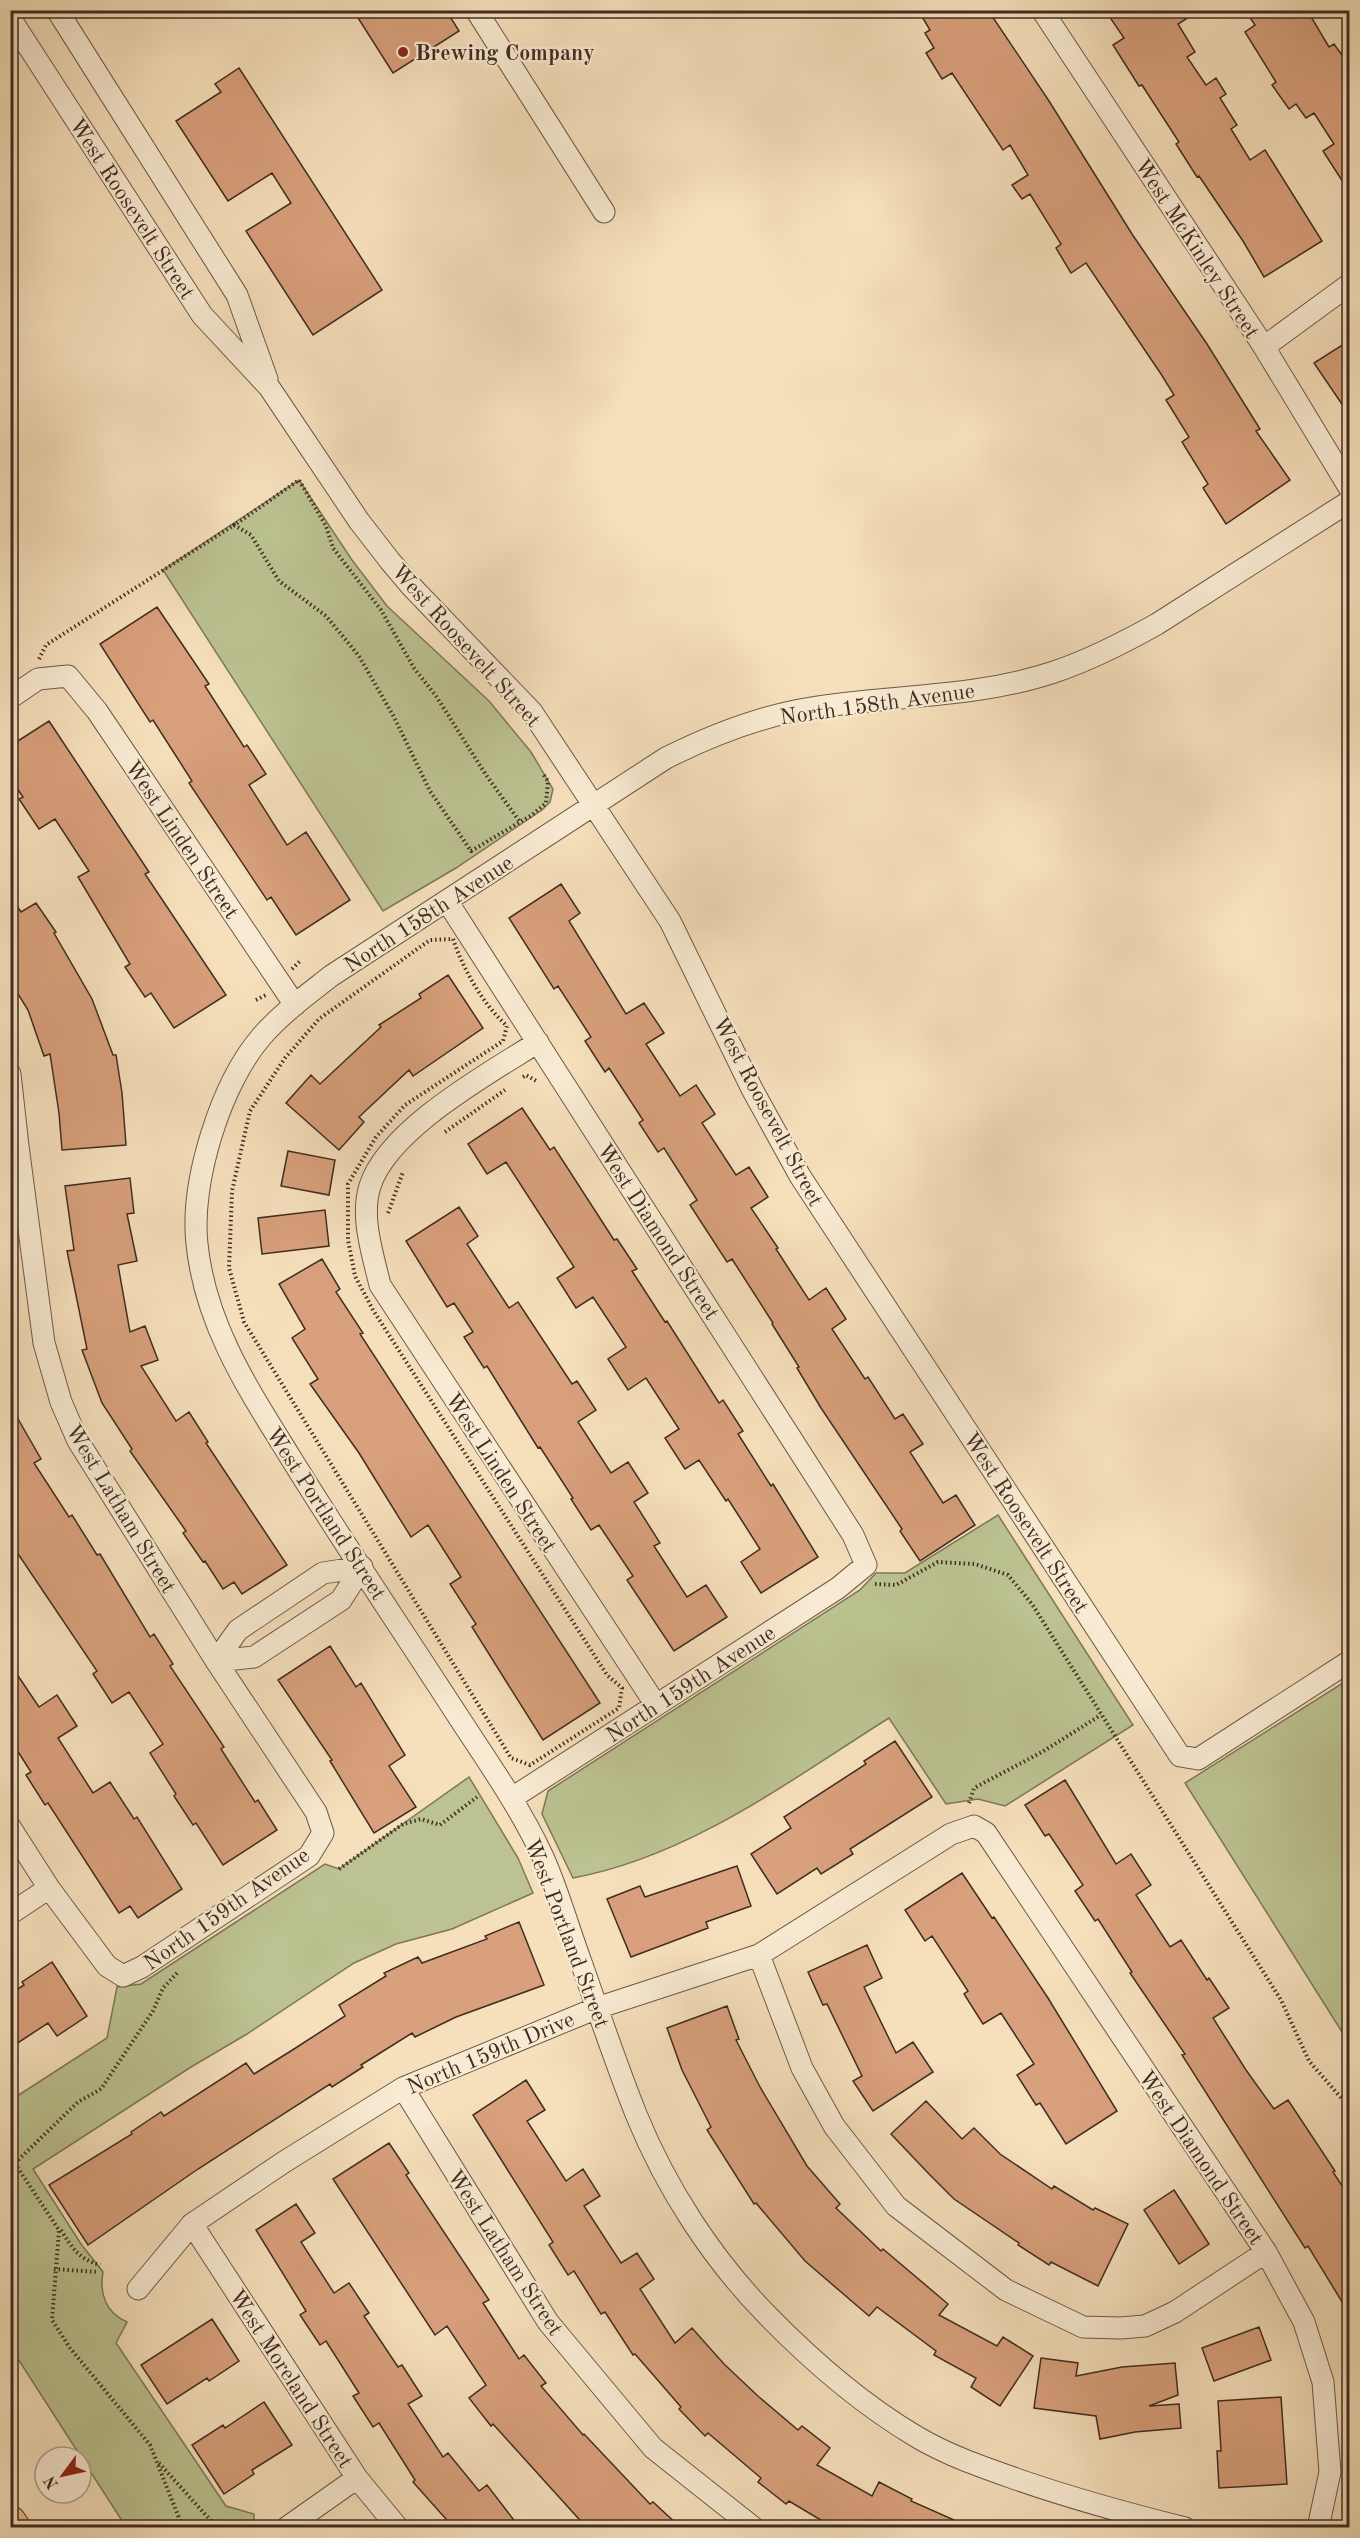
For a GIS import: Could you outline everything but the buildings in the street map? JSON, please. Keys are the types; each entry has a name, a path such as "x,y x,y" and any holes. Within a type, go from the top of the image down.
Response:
{"highway":[{"path":"10,2522 14,2528"}],"street":[{"name":"West Roosevelt Street","path":"57,10 237,295 270,387"},
{"path":"476,10 604,212"},
{"name":"West McKinley Street","path":"1042,10 1264,347 1350,489"},
{"name":"West Roosevelt Street","path":"10,18 202,315 270,387 359,520 390,561 411,586 532,712 594,804 670,921 752,1089 800,1176 1180,1756 1198,1759 1350,1661"},
{"path":"1264,347 1350,284"},
{"name":"North 158th Avenue","path":"295,1005 331,976 594,804 666,758 711,736 753,721 810,708 983,688 1065,667 1157,624 1350,501"},
{"name":"West Linden Street","path":"10,698 38,679 68,676 97,711 295,1005"},
{"name":"West Diamond Street","path":"447,901 853,1535 868,1575"},
{"name":"West Portland Street","path":"295,1005 262,1036 246,1059 222,1106 204,1156 198,1196 196,1240 205,1293 234,1365 303,1477 512,1798 544,1858 637,2117 663,2170 705,2243 765,2314 814,2360 864,2401 918,2437 975,2465 1092,2505 1185,2528"},
{"name":"West Linden Street","path":"538,1042 429,1115 389,1151 370,1187 366,1230 380,1285 656,1705"},
{"name":"West Latham Street","path":"10,1074 14,1147 44,1343 61,1402 78,1442 216,1661 316,1812 323,1833"},
{"path":"216,1661 238,1630 323,1573 362,1567"},
{"path":"216,1661 254,1657 341,1600 362,1567"},
{"name":"North 159th Avenue","path":"512,1798 838,1588 868,1575"},
{"name":"West Diamond Street","path":"974,1826 986,1833 1266,2252 1304,2322 1323,2382 1330,2472 1318,2528"},
{"name":"North 159th Drive","path":"138,2289 192,2224 284,2162 403,2088 597,2008 759,1955 951,1834 974,1826"},
{"path":"10,1827 50,1888 10,1914"},
{"name":"North 159th Avenue","path":"50,1888 107,1966 123,1976 142,1967 309,1856 323,1833"},
{"path":"759,1955 802,2068 834,2126 896,2206 1006,2290 1083,2327 1120,2328 1145,2325 1175,2312 1266,2252"},
{"name":"West Latham Street","path":"403,2088 548,2322 652,2448 754,2528"},
{"name":"West Moreland Street","path":"192,2224 357,2478 398,2528"},
{"path":"286,2528 357,2478"}],"path":[{"path":"39,660 46,645 231,527 299,480 326,526 333,548 381,610 414,668 436,696 486,775 520,822"},
{"path":"231,527 234,525 250,535 279,581 326,616 359,656 394,717 430,791 471,851 520,822 546,802 548,781 543,774"},
{"path":"516,1082 526,1075 545,1087"},
{"path":"440,1135 507,1089"},
{"path":"387,1218 402,1174 408,1165"},
{"path":"868,1575 896,1585 938,1562 975,1564 1008,1575 1032,1604 1281,2000 1309,2061 1350,2108"},
{"path":"969,1803 974,1788 1042,1752 1101,1714"},
{"path":"339,1869 403,1824 421,1819 440,1825 477,1797"},
{"path":"15,2163 78,2102 101,2089 153,2011 164,1988 177,1973"},
{"path":"10,2156 59,2230 54,2269 52,2320 70,2348 150,2445 183,2528"},
{"path":"61,2230 76,2254 100,2265"},
{"path":"54,2269 98,2272"},
{"path":"156,2460 212,2522 234,2526 251,2523"}],"green space":[{"path":"299,480 352,560 387,606 489,701 531,752 553,789 550,802 542,810 456,868 383,911 163,570"},
{"path":"998,1515 1133,1725 1005,1806 978,1799 946,1804 889,1718 777,1790 699,1834 616,1867 573,1878 542,1814 548,1791 860,1590 876,1573 905,1573"},
{"path":"1349,1679 1349,2043 1185,1783"},
{"path":"469,1777 518,1858 533,1893 452,1929 396,1944 354,1963 247,2034 191,2067 33,2169 81,2244 103,2272 103,2295 109,2308 127,2322 116,2343 226,2506 254,2514 254,2527 126,2527 93,2476 93,2445 73,2445 11,2348 11,2100 107,2038 117,1987 141,1984 325,1864 339,1869"}],"place":[{"name":"Brewing Company","path":"403,52"}]}
